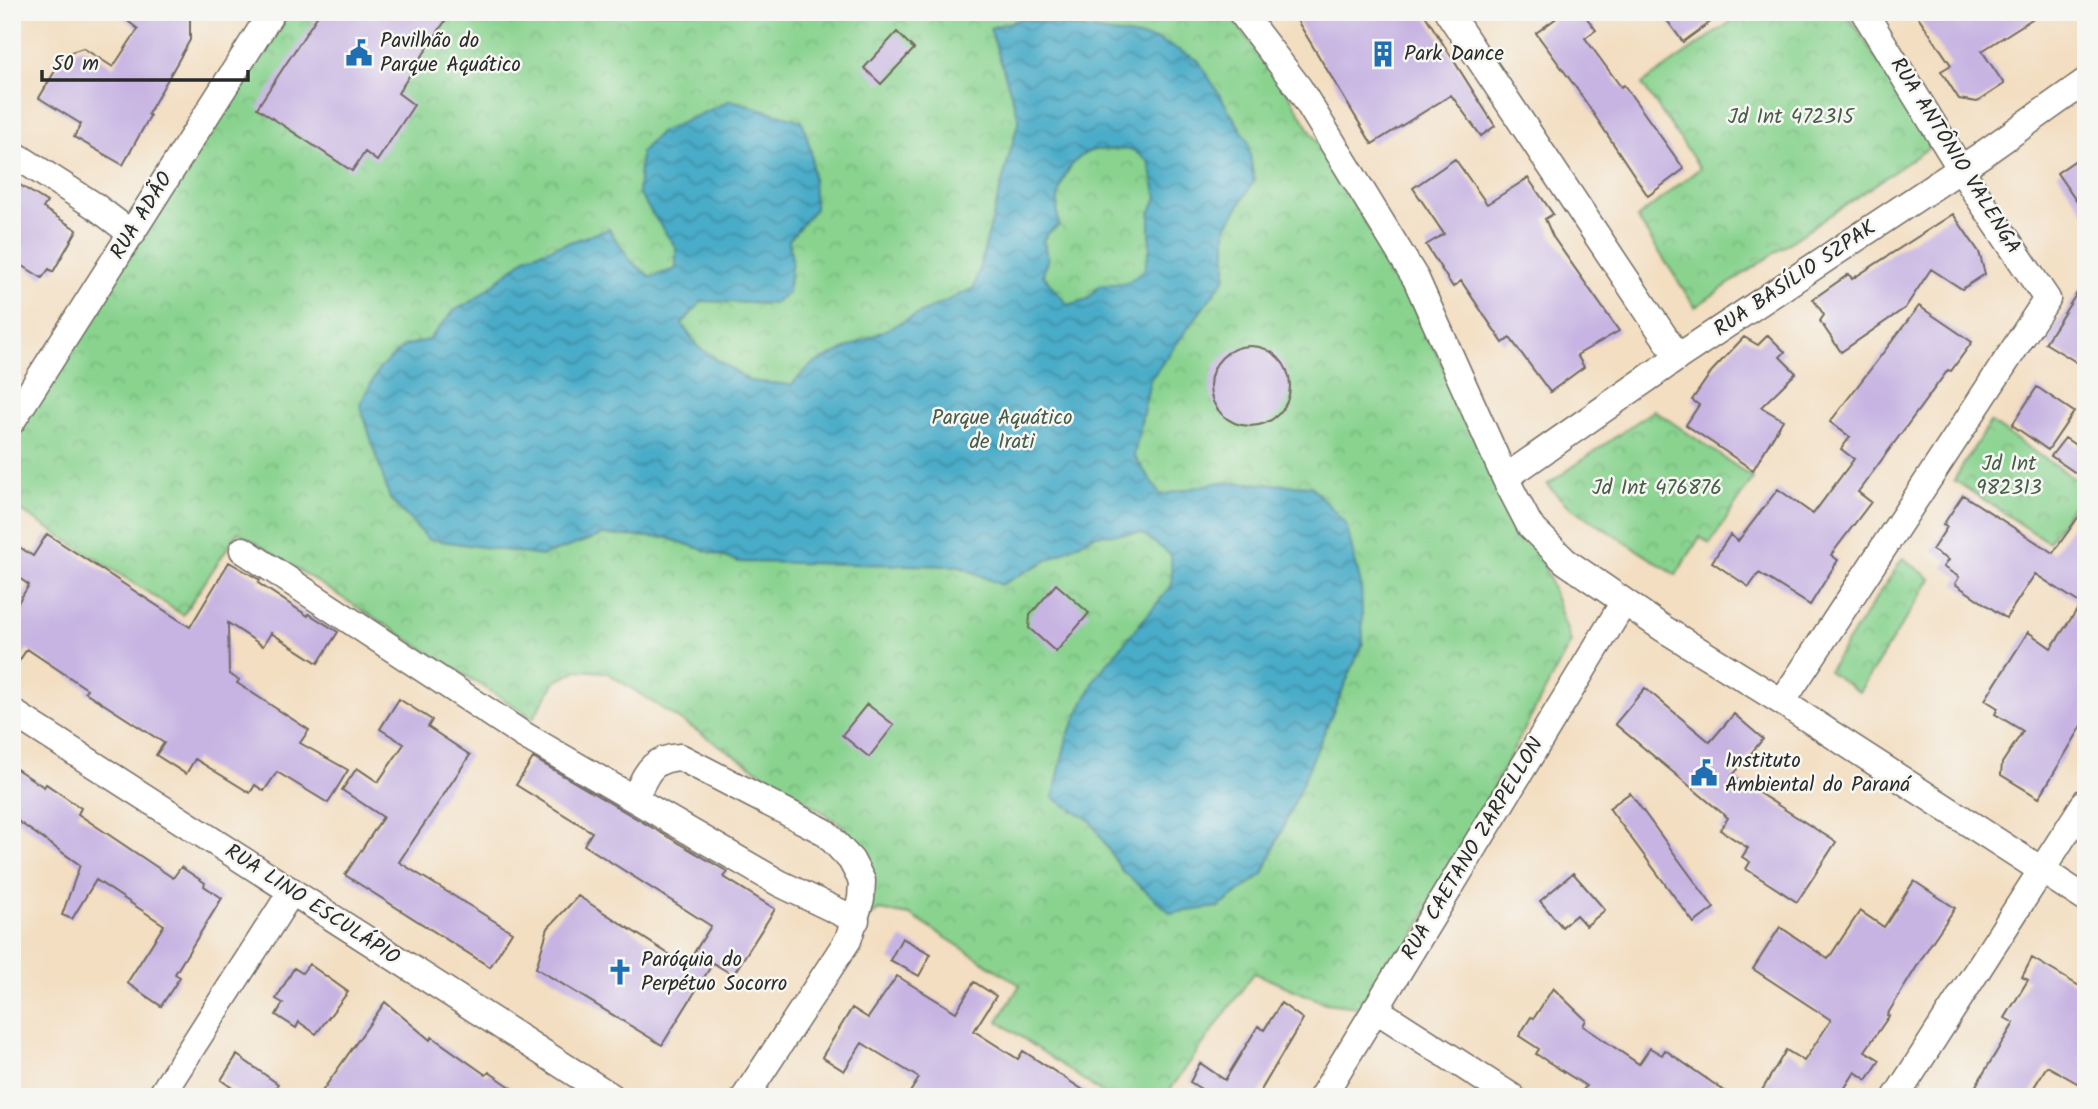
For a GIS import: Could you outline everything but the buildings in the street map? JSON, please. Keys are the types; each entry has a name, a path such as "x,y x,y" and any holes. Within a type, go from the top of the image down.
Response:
{"street":[{"name":"RUA ADÃO","path":"12,421 272,12"},
{"path":"1241,12 1299,88 1416,279 1505,478 1531,526 1539,535 1565,561 1623,602 2086,899"},
{"path":"1448,12 1678,356"},
{"name":"RUA ANTÔNIO VALENGA","path":"1782,702 2047,299 1960,169 1864,12"},
{"name":"RUA BASÍLIO SZPAK","path":"1505,478 1678,356 1960,169 2086,81"},
{"path":"12,153 95,206 132,234"},
{"path":"243,550 522,734 779,883 856,920"},
{"name":"RUA CAETANO ZARPELLON","path":"1322,1097 1623,602"},
{"name":"RUA LINO ESCULÁPIO","path":"12,712 612,1097"},
{"path":"634,799 651,766 664,758 680,757 825,832 851,860 862,881 861,899 848,940 745,1097"},
{"path":"1896,1097 2086,801"},
{"path":"160,1097 292,891"},
{"path":"1375,1009 1512,1097"}],"green space":[{"name":"Parque Aquático de Irati","path":"276,12 1228,12 1288,93 1399,279 1546,570 1571,642 1375,1009 1325,1003 1254,973 1165,1097 1108,1097 998,1021 1020,985 910,915 879,910 849,933 862,899 863,852 841,824 606,672 577,670 555,682 533,718 238,532 183,615 12,505 12,421"},
{"name":"Jd Int 472315","path":"1745,12 1846,12 1933,145 1695,307 1637,218 1700,168 1642,84"},
{"name":"Jd Int 476876","path":"1654,410 1753,478 1710,544 1700,537 1676,575 1566,504 1547,485"},
{"name":"Jd Int 982313","path":"1990,422 2085,486 2048,542 1954,480"},
{"path":"1903,558 1931,579 1859,692 1828,671"}],"water":[{"path":"1021,19 1159,40 1198,60 1248,141 1254,181 1226,227 1226,277 1150,380 1134,456 1161,495 1220,482 1311,486 1346,524 1361,585 1363,643 1263,874 1219,907 1171,913 1121,870 1091,821 1053,798 1067,737 1096,677 1172,585 1171,555 1141,533 1095,535 1001,585 959,566 739,562 668,538 603,535 542,556 428,539 390,499 360,404 379,369 404,346 428,340 455,310 473,301 528,256 609,229 631,261 651,277 676,269 676,248 638,193 641,152 659,133 731,100 802,121 811,151 815,209 789,240 792,261 788,292 773,304 702,301 682,324 698,347 750,381 791,385 811,365 974,288 1019,119 990,28","holes":["1098,150 1133,150 1149,162 1157,197 1150,214 1150,248 1144,270 1128,282 1099,286 1088,299 1068,305 1043,275 1048,257 1043,241 1047,234 1059,225 1059,194 1066,174 1079,158"]}],"place":[{"name":"Pavilhão do Parque Aquático","path":"359,53"},
{"name":"Park Dance","path":"1383,54"},
{"name":"Instituto Ambiental do Paraná","path":"1704,773"},
{"name":"Paróquia do Perpétuo Socorro","path":"620,972"}]}
